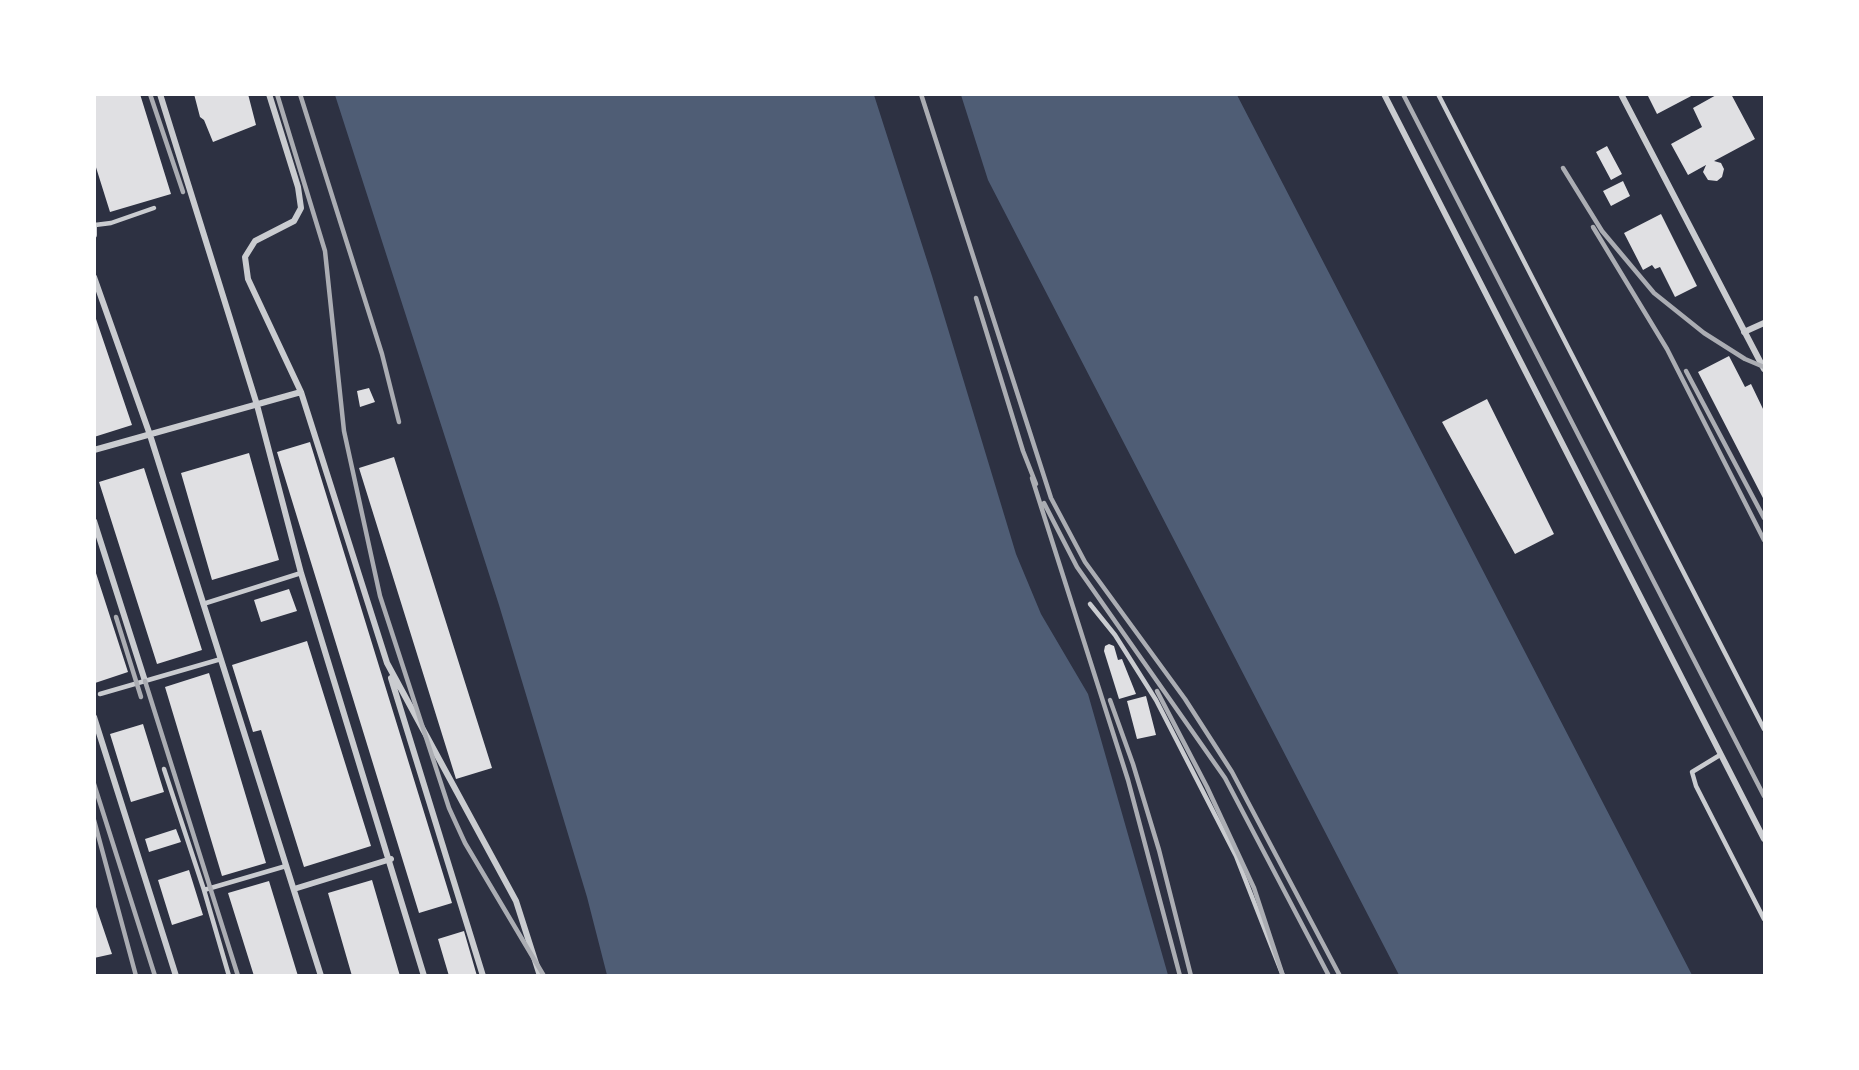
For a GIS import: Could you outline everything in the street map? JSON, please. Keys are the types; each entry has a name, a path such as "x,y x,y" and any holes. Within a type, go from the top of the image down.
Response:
{"street":[{"path":"160,94 257,405 301,573 391,859 424,975"},
{"path":"269,94 298,188 301,208 294,221 255,241 245,257 248,279 301,392 483,975"},
{"path":"1384,94 1764,839"},
{"path":"1621,94 1764,369"},
{"path":"94,225 94,235"},
{"path":"94,277 150,435 321,975"},
{"path":"1744,332 1764,323"},
{"path":"94,450 301,392"},
{"path":"94,521 145,681"},
{"path":"387,663 516,901 540,975"},
{"path":"94,717 176,975"},
{"path":"294,889 391,859"}],"lane":[{"path":"1438,94 1764,729"},
{"path":"94,225 111,223 154,208"},
{"path":"203,604 301,573"},
{"path":"1090,604 1115,635 1166,721 1236,856 1283,975"},
{"path":"100,694 221,659"},
{"path":"1720,754 1692,772 1696,786 1764,919"},
{"path":"164,769 229,975"},
{"path":"204,890 286,866"}],"water":[{"path":"335,95 874,95 932,276 1016,554 1041,614 1088,694 1168,975 607,975 587,897 499,605"},
{"path":"961,95 1237,95 1692,975 1399,975 988,180"}],"building":[{"path":"94,94 140,94 171,194 110,212 94,161"},
{"path":"194,94 248,94 256,125 213,142 204,120 200,117"},
{"path":"1647,94 1695,94 1657,114"},
{"path":"1718,94 1731,94 1755,139 1714,161 1721,163 1724,169 1722,177 1717,181 1708,180 1703,172 1706,165 1688,175 1671,144 1702,127 1693,108"},
{"path":"1607,146 1622,174 1611,180 1596,152"},
{"path":"1623,181 1630,196 1611,206 1603,191"},
{"path":"1661,214 1697,286 1675,297 1660,267 1655,269 1652,265 1643,270 1624,233"},
{"path":"94,313 132,425 94,437"},
{"path":"1729,356 1745,387 1751,384 1764,411 1764,500 1698,372"},
{"path":"369,388 375,402 360,407 357,391"},
{"path":"1487,399 1554,534 1515,554 1442,422"},
{"path":"310,442 452,903 419,913 277,452"},
{"path":"249,453 279,560 212,580 181,473"},
{"path":"394,457 492,768 456,779 359,468"},
{"path":"144,468 202,650 157,664 99,482"},
{"path":"94,567 128,672 95,683 94,680"},
{"path":"289,589 297,611 261,622 254,600"},
{"path":"307,641 371,846 304,867 261,730 253,732 232,665"},
{"path":"1109,644 1114,646 1118,660 1122,659 1136,694 1119,699 1104,651 1105,646"},
{"path":"209,673 266,863 222,876 165,687"},
{"path":"1146,696 1156,735 1137,739 1127,701"},
{"path":"143,724 164,792 131,802 110,734"},
{"path":"176,829 181,842 149,852 145,839"},
{"path":"189,870 203,915 172,925 158,880"},
{"path":"372,880 400,976 352,976 328,893"},
{"path":"269,881 298,976 254,976 228,893"},
{"path":"94,901 112,954 94,958"},
{"path":"464,931 477,976 449,976 438,939"}],"railway":[{"path":"150,94 183,192"},
{"path":"277,94 325,251 344,431 380,596 449,808 465,843 544,976"},
{"path":"300,94 382,354 399,422"},
{"path":"921,94 1051,498 1085,562 1185,699 1232,772 1340,976"},
{"path":"1403,94 1764,796"},
{"path":"1563,168 1602,231 1654,293 1704,333 1745,359 1764,367"},
{"path":"1593,227 1667,349 1764,540"},
{"path":"976,298 1023,451 1036,484"},
{"path":"1686,371 1764,518"},
{"path":"1032,478 1128,780 1180,976"},
{"path":"1044,503 1077,567 1225,778 1329,976"},
{"path":"116,617 141,697"},
{"path":"145,681 238,976"},
{"path":"1157,691 1207,787 1254,888 1283,976"},
{"path":"1110,700 1133,764 1159,850 1191,976"},
{"path":"94,784 155,976"},
{"path":"94,820 136,976"}]}
